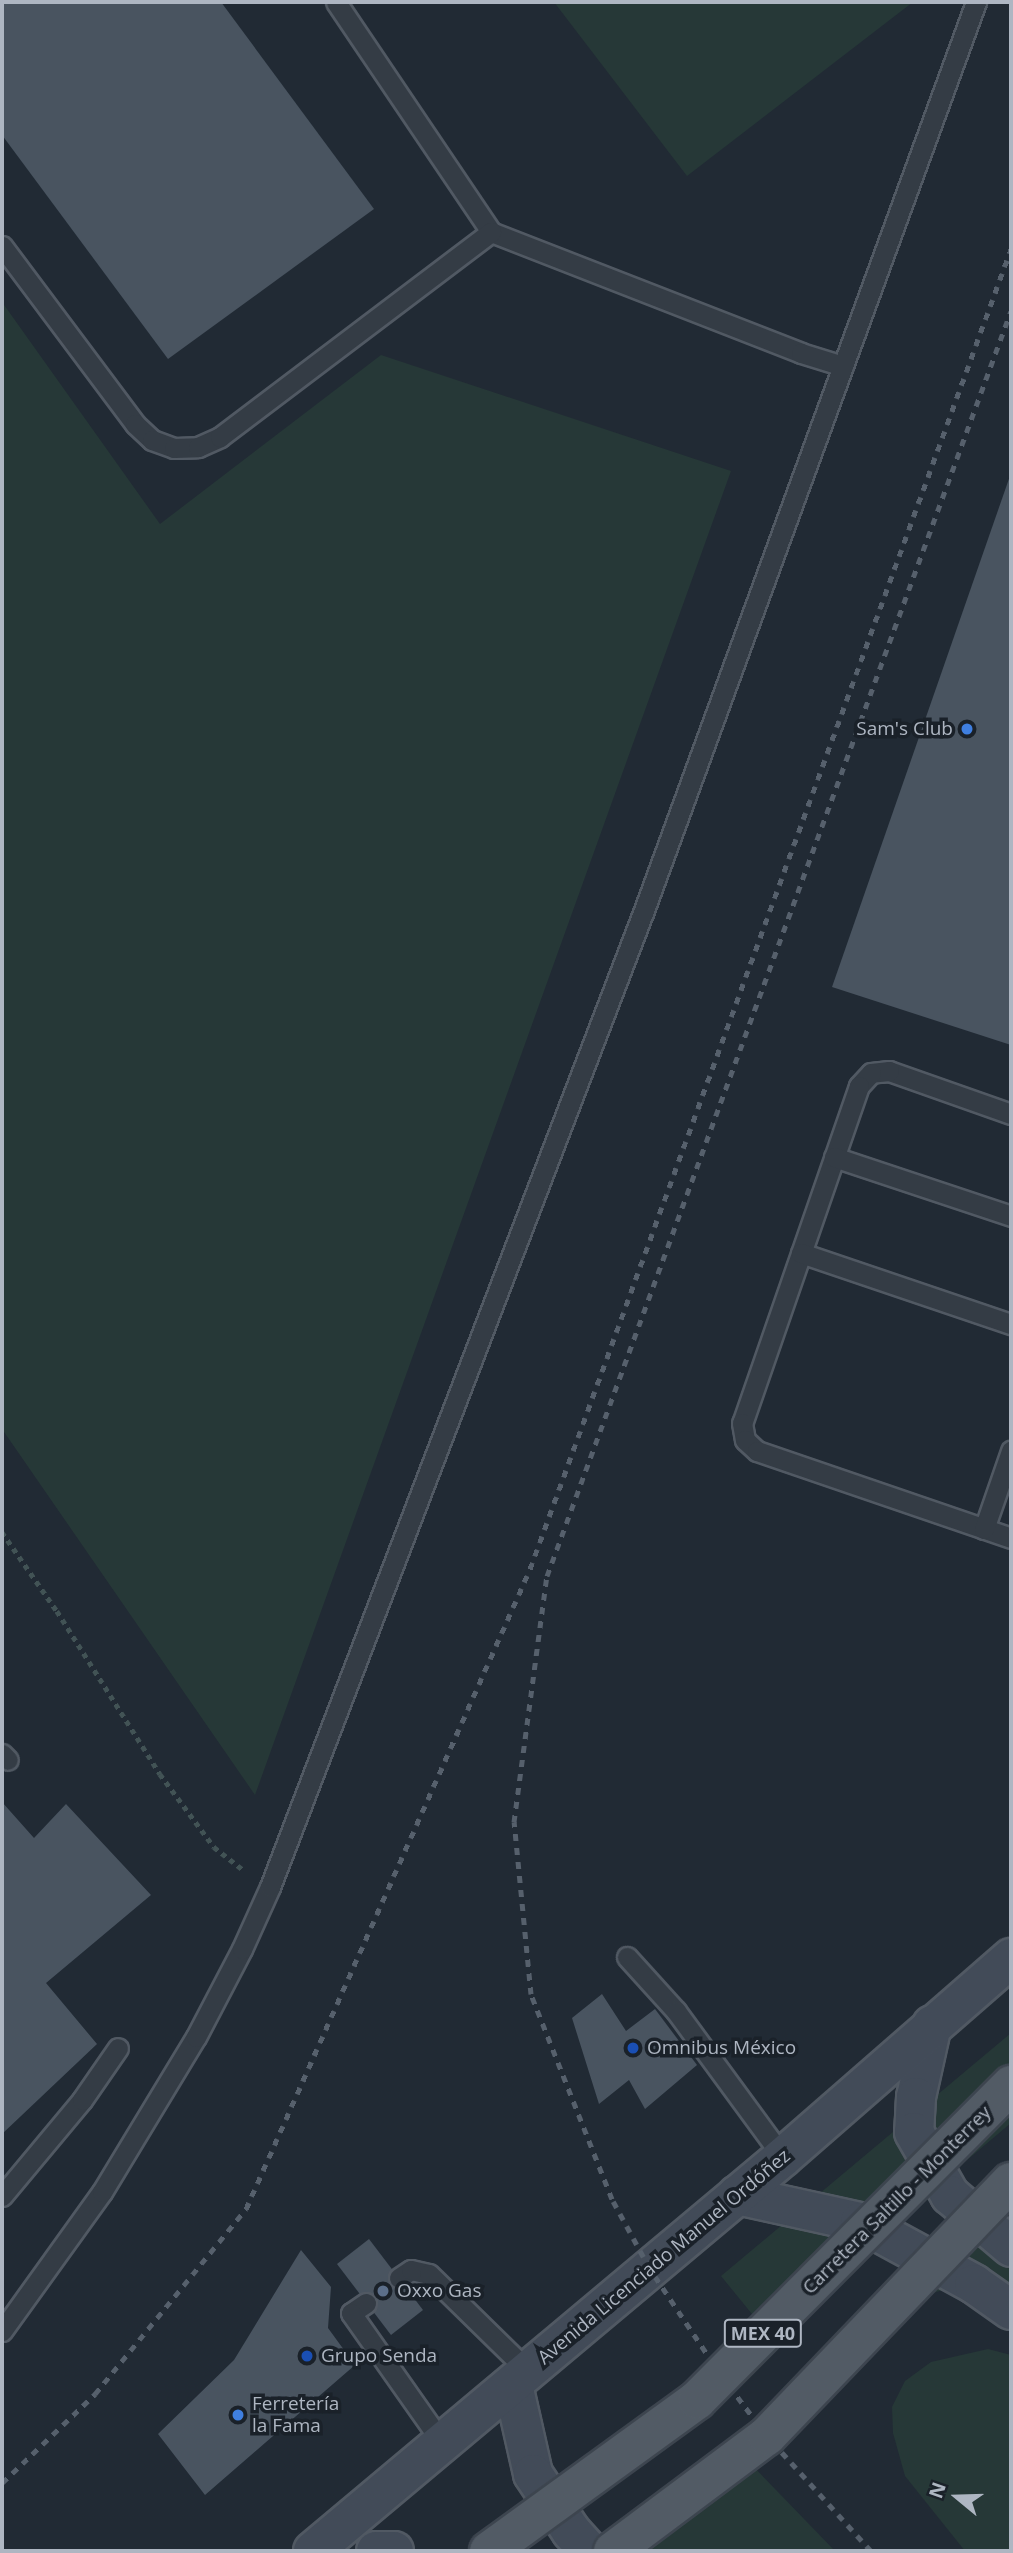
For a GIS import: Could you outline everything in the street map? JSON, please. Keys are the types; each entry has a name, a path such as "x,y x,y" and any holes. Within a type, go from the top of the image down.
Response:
{"main road":[{"name":"Avenida Licenciado Manuel Ordóñez","path":"313,2551 783,2157 1011,1958"},
{"path":"932,2025 915,2096 914,2132 950,2195 1011,2247"},
{"name":"Carretera Saltillo - Monterrey","path":"489,2551 697,2400 1011,2085"},
{"path":"613,2551 767,2437 1011,2182"},
{"path":"737,2196 821,2211 860,2222 974,2284 1011,2310"},
{"path":"521,2378 533,2474 571,2531 589,2551"},
{"path":"376,2551 394,2551"}],"lane":[{"path":"336,2 491,232 788,348 843,366"},
{"path":"2,2331 102,2192 196,2037 242,1949 270,1887 643,913 976,2"},
{"path":"2,246 135,424 152,440 174,448 198,447 220,438 491,232"},
{"path":"1011,1114 889,1071 871,1073 859,1086 742,1423 745,1440 757,1451 1011,1538"},
{"path":"834,1157 1011,1216"},
{"path":"801,1253 1011,1324"},
{"path":"984,1529 1011,1451"},
{"path":"628,1957 676,2011 783,2157"},
{"path":"2,2196 82,2100 118,2048"},
{"path":"399,2278 411,2270 429,2274 521,2378"},
{"path":"366,2303 351,2313 443,2444"}],"path":[{"path":"2,1532 57,1611 160,1774 214,1847 270,1887"}],"shaded area":[{"path":"554,2 913,2 687,176"},
{"path":"2,302 160,524 381,355 731,471 255,1795 2,1429"},
{"path":"1011,2033 1011,2123 765,2330 721,2276"},
{"path":"1011,2217 1011,2291 973,2281 903,2302"},
{"path":"988,2349 1011,2355 1011,2551 965,2551 905,2476 893,2433 892,2407 905,2381 931,2362"},
{"path":"749,2462 835,2551 638,2551"}],"building":[{"path":"2,2 221,2 374,209 168,359 2,135"},
{"name":"Sam's Club","path":"1011,473 1011,1045 832,987"},
{"path":"2,1802 34,1838 66,1804 151,1895 46,1983 97,2044 2,2134"},
{"name":"Omnibus México","path":"602,1994 626,2031 655,2009 697,2065 645,2109 629,2080 599,2104 572,2018"},
{"name":"Oxxo Gas","path":"369,2239 423,2310 391,2335 337,2264"},
{"path":"301,2250 331,2287 328,2328 355,2365 205,2495 158,2434 234,2360"}],"railway":[{"path":"2,2483 95,2394 246,2209 530,1569 1011,249"},
{"path":"871,2551 767,2436 721,2375 650,2269 612,2199 531,1994 514,1822 547,1576 1011,311"}],"place":[{"name":"Sam's Club","path":"967,729"},
{"name":"Omnibus México","path":"633,2048"},
{"name":"Oxxo Gas","path":"383,2291"},
{"name":"Grupo Senda","path":"307,2356"},
{"name":"Ferretería la Fama","path":"238,2415"}]}
